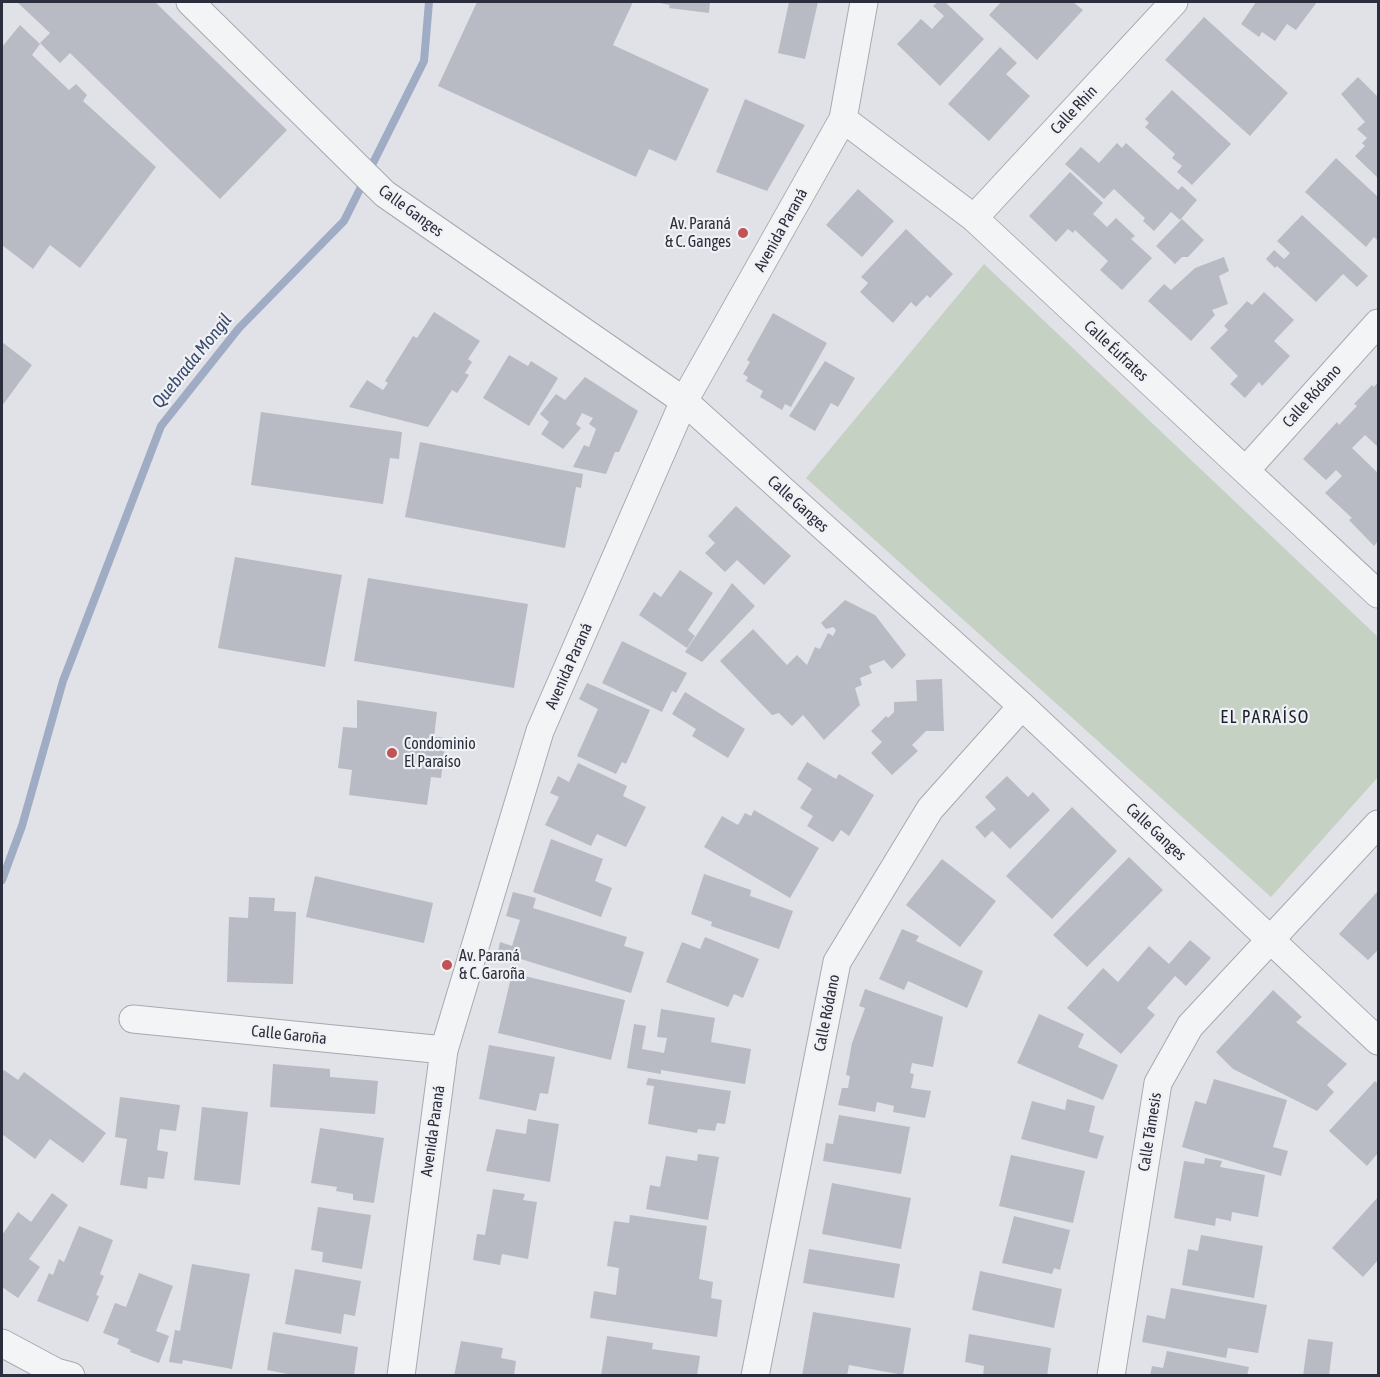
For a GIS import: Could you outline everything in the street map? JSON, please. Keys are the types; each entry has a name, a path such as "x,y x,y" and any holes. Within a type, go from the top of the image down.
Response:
{"street":[{"name":"Calle Ganges","path":"190,2 385,194 684,401 1022,706 1378,1041"},
{"name":"Avenida Paraná","path":"401,1376 444,1050 540,731 684,401 843,119 864,2"},
{"name":"Calle Rhin","path":"974,218 1174,2"},
{"name":"Calle Éufrates","path":"843,119 974,218 1378,594"},
{"name":"Calle Ródano","path":"1246,470 1378,323"},
{"name":"Calle Ródano","path":"755,1376 837,962 930,809 1022,706"},
{"name":"Calle Támesis","path":"1111,1376 1158,1083 1190,1026 1378,824"},
{"name":"Calle Garoña","path":"133,1019 444,1050"},
{"path":"2,1343 61,1374"}],"green space":[{"path":"984,264 1378,637 1378,777 1271,897 806,478"}],"building":[{"path":"17,2 155,2 287,130 220,199 70,53 60,63 40,43 50,33"},
{"path":"477,2 633,2 613,45 709,89 676,161 649,149 636,177 438,86"},
{"path":"654,2 710,2 709,13 669,8 670,5"},
{"path":"789,2 818,2 805,59 778,53"},
{"path":"938,2 945,2 984,39 940,86 897,44 921,19 932,29 944,16 933,6"},
{"path":"1001,2 1073,2 1083,10 1037,60 989,15"},
{"path":"1256,2 1317,2 1296,30 1287,24 1275,41 1262,32 1259,37 1241,24"},
{"path":"1204,17 1288,93 1250,136 1165,60"},
{"path":"20,25 40,44 32,55 69,90 76,84 87,95 83,101 156,167 80,268 50,245 33,269 2,245 2,47"},
{"path":"1000,47 1017,63 1006,74 1030,96 989,141 948,104"},
{"path":"1358,77 1378,97 1378,178 1355,156 1365,146 1362,143 1367,138 1357,129 1365,122 1341,94"},
{"path":"1172,90 1231,144 1192,185 1177,172 1182,166 1172,158 1175,154 1145,127 1149,123 1145,119"},
{"path":"745,99 805,125 767,191 716,172"},
{"path":"1117,143 1122,148 1126,143 1178,190 1182,186 1197,200 1180,220 1171,212 1154,231 1143,221 1145,218 1114,189 1104,199 1065,164 1081,147 1099,163"},
{"path":"1336,158 1378,197 1378,241 1374,237 1366,247 1305,192"},
{"path":"1070,172 1103,203 1093,214 1107,227 1116,218 1135,236 1131,239 1152,258 1122,290 1100,270 1108,261 1075,230 1073,233 1068,229 1056,242 1029,216"},
{"path":"858,189 894,221 862,257 826,225"},
{"path":"1302,215 1368,276 1357,287 1343,274 1316,302 1277,266 1275,268 1266,259 1274,250 1284,259 1290,253 1277,241"},
{"path":"1182,219 1204,240 1188,257 1182,257 1175,264 1156,246"},
{"path":"906,229 953,274 930,298 927,295 916,307 911,302 893,323 860,292 868,283 861,277"},
{"path":"1224,257 1229,271 1219,276 1228,304 1212,310 1215,315 1191,341 1148,301 1164,284 1171,290 1195,268"},
{"path":"1264,292 1294,320 1274,341 1290,356 1262,386 1259,382 1245,398 1230,384 1238,376 1210,348 1228,330 1224,326 1247,301 1252,305"},
{"path":"434,312 480,341 468,359 472,362 465,373 469,375 457,393 452,390 428,427 349,407 367,380 383,390 388,383 385,381 413,336 417,338"},
{"path":"773,313 827,343 791,407 785,404 782,410 760,397 763,391 746,381 748,377 743,374 750,362 747,360"},
{"path":"2,342 32,365 2,406"},
{"path":"509,355 528,366 531,361 558,378 529,426 483,398"},
{"path":"825,361 855,378 838,407 831,403 815,431 789,416"},
{"path":"585,377 638,411 619,452 615,452 606,474 573,467 584,445 589,447 596,429 589,424 593,418 582,413 576,424 581,428 563,449 541,434 549,422 540,414 556,394 565,400"},
{"path":"1378,382 1378,447 1365,435 1352,448 1378,473 1378,541 1374,546 1349,520 1352,518 1325,493 1342,476 1336,470 1326,480 1303,459 1337,422 1339,425 1357,406 1354,404 1372,385 1374,387"},
{"path":"261,412 402,432 399,459 390,458 383,504 251,485"},
{"path":"420,442 583,474 581,488 576,487 565,548 405,517"},
{"path":"736,506 791,556 764,585 737,560 725,572 705,553 715,543 708,536"},
{"path":"235,557 342,575 325,667 218,648"},
{"path":"680,570 713,593 688,630 695,636 687,648 639,615 654,592 661,597"},
{"path":"368,578 528,604 514,688 354,661"},
{"path":"732,583 755,606 702,662 685,652"},
{"path":"845,600 875,615 906,655 892,669 884,660 869,666 872,673 860,678 862,685 855,688 860,705 824,740 803,715 792,726 779,713 772,715 720,661 753,629 787,665 797,655 807,665 815,647 820,649 828,633 833,636 836,630 833,627 826,629 821,623"},
{"path":"622,641 687,673 676,693 672,691 662,712 602,683"},
{"path":"942,679 944,731 926,731 912,745 918,751 892,775 871,753 882,742 871,731 886,716 888,718 894,712 894,702 917,701 916,680"},
{"path":"587,683 650,710 626,764 622,762 616,774 577,756 598,709 579,699"},
{"path":"685,692 745,729 728,758 692,736 696,729 672,714"},
{"name":"Condominio El Paraíso","path":"357,700 437,712 434,737 446,738 441,778 431,777 427,805 349,795 352,770 338,768 343,727 357,728"},
{"path":"807,762 836,779 839,774 874,795 849,836 841,830 833,842 807,826 813,816 800,808 812,789 797,779"},
{"path":"578,763 627,786 623,796 646,807 626,847 597,834 591,846 545,825 559,797 550,793 558,776 569,782"},
{"path":"1007,776 1028,797 1033,792 1050,810 1010,849 992,831 985,838 975,827 996,809 985,797"},
{"path":"1072,807 1117,851 1052,919 1006,876"},
{"path":"754,810 819,848 790,898 704,847 722,816 738,825 745,813 751,816"},
{"path":"551,839 603,859 595,881 612,888 601,917 533,892"},
{"path":"1129,857 1163,890 1087,967 1053,935"},
{"path":"942,859 996,901 960,947 906,905"},
{"path":"704,874 751,890 750,896 793,911 779,949 711,926 712,922 691,914"},
{"path":"315,876 433,903 424,943 306,917"},
{"path":"1378,891 1378,953 1377,951 1368,960 1339,934"},
{"path":"513,892 536,898 533,908 627,937 624,946 644,952 631,993 498,952 500,942 512,946 520,920 506,916"},
{"path":"249,897 275,898 274,911 296,912 293,984 227,982 229,917 248,918"},
{"path":"902,929 919,936 916,941 983,971 967,1008 908,981 904,990 879,979"},
{"path":"705,937 759,959 743,998 734,994 728,1007 666,982 682,942 700,949"},
{"path":"1190,940 1211,958 1186,986 1175,976 1147,1008 1155,1015 1121,1054 1067,1008 1103,968 1118,982 1149,946 1169,964"},
{"path":"512,973 625,1000 611,1060 498,1033"},
{"path":"865,989 943,1017 933,1067 912,1063 910,1073 914,1074 911,1088 931,1091 925,1118 893,1112 894,1106 877,1102 875,1112 838,1105 842,1088 848,1088 850,1076 846,1075 852,1043 865,1008 859,1006"},
{"path":"1273,990 1302,1017 1296,1022 1347,1064 1327,1085 1334,1092 1317,1111 1233,1069 1216,1052"},
{"path":"661,1009 715,1018 711,1042 751,1049 745,1084 661,1070 661,1074 627,1068 634,1024 646,1026 642,1049 664,1053 667,1038 657,1037"},
{"path":"1039,1014 1084,1034 1078,1047 1118,1065 1103,1100 1017,1063"},
{"path":"489,1045 555,1057 548,1094 540,1093 536,1111 479,1099"},
{"path":"273,1064 330,1069 330,1077 378,1081 375,1114 270,1107"},
{"path":"4,1070 18,1080 24,1072 106,1133 83,1163 50,1139 35,1159 2,1134 2,1073"},
{"path":"648,1078 731,1091 725,1124 717,1123 715,1131 698,1129 697,1133 648,1124 654,1086 646,1085"},
{"path":"1214,1079 1287,1100 1273,1147 1288,1151 1281,1176 1182,1147 1195,1101 1206,1104"},
{"path":"1375,1081 1378,1084 1378,1153 1367,1166 1329,1131"},
{"path":"120,1097 180,1105 176,1131 160,1129 157,1150 168,1152 164,1179 148,1177 147,1189 120,1185 127,1139 115,1137"},
{"path":"1067,1099 1095,1106 1089,1132 1104,1136 1097,1159 1021,1139 1032,1101 1065,1110"},
{"path":"202,1107 248,1112 240,1185 194,1180"},
{"path":"839,1115 910,1127 901,1174 823,1161 826,1143 833,1144"},
{"path":"528,1119 559,1124 550,1182 486,1171 496,1129 526,1134"},
{"path":"320,1128 384,1138 374,1203 353,1200 353,1194 336,1191 337,1187 311,1183"},
{"path":"698,1154 719,1157 708,1220 646,1209 650,1185 660,1187 666,1156 697,1161"},
{"path":"1011,1155 1085,1171 1073,1223 999,1206"},
{"path":"1205,1158 1222,1161 1220,1167 1265,1175 1258,1217 1232,1212 1231,1221 1216,1218 1215,1226 1174,1218 1184,1161 1204,1164"},
{"path":"832,1183 911,1198 901,1249 822,1234"},
{"path":"493,1189 525,1194 523,1200 537,1202 528,1259 502,1254 500,1265 473,1260 477,1234 485,1235"},
{"path":"52,1193 68,1205 29,1259 40,1267 18,1298 2,1287 2,1235 18,1212 31,1222"},
{"path":"1378,1197 1378,1260 1363,1277 1332,1248"},
{"path":"318,1207 371,1215 362,1269 322,1262 323,1252 311,1250"},
{"path":"630,1215 707,1226 699,1279 713,1282 711,1298 722,1300 717,1337 590,1318 594,1291 616,1295 619,1268 607,1266 614,1221 629,1223"},
{"path":"1014,1216 1070,1230 1060,1270 1054,1268 1052,1274 1002,1263"},
{"path":"79,1226 113,1240 100,1274 104,1276 96,1295 99,1296 88,1322 37,1301 49,1273 53,1275 59,1259 64,1262"},
{"path":"1201,1235 1263,1246 1254,1298 1182,1285 1188,1249 1198,1251"},
{"path":"809,1249 900,1264 894,1298 803,1283"},
{"path":"192,1264 250,1274 232,1369 183,1360 182,1364 169,1362 175,1330 180,1331"},
{"path":"295,1269 361,1281 355,1316 344,1314 341,1334 285,1324"},
{"path":"980,1271 1062,1289 1054,1328 972,1310"},
{"path":"139,1273 173,1286 156,1331 169,1336 159,1363 130,1352 131,1350 117,1344 119,1339 103,1333 115,1303 126,1307"},
{"path":"1171,1288 1267,1305 1258,1353 1228,1348 1226,1358 1142,1342 1147,1315 1165,1319"},
{"path":"813,1312 911,1328 903,1375 849,1365 847,1376 802,1376"},
{"path":"273,1332 358,1347 354,1376 298,1376 267,1370"},
{"path":"969,1334 1051,1348 1047,1376 983,1376 984,1366 965,1362"},
{"path":"607,1336 653,1343 652,1349 700,1356 697,1376 601,1376"},
{"path":"1308,1339 1333,1342 1329,1376 1303,1376"},
{"path":"461,1341 503,1348 501,1358 516,1361 514,1376 454,1376"},
{"path":"1167,1351 1249,1367 1247,1376 1150,1376 1152,1366 1163,1368"}],"waterway":[{"name":"Quebrada Mongil","path":"2,880 22,826 63,681 161,426 239,328 344,221 424,61 429,2"}],"place":[{"name":"Av. Paraná & C. Ganges","path":"743,233"},
{"name":"Condominio El Paraíso","path":"392,753"},
{"name":"Av. Paraná & C. Garoña","path":"447,965"}],"district":[{"name":"EL PARAÍSO","path":"1265,717"}]}
